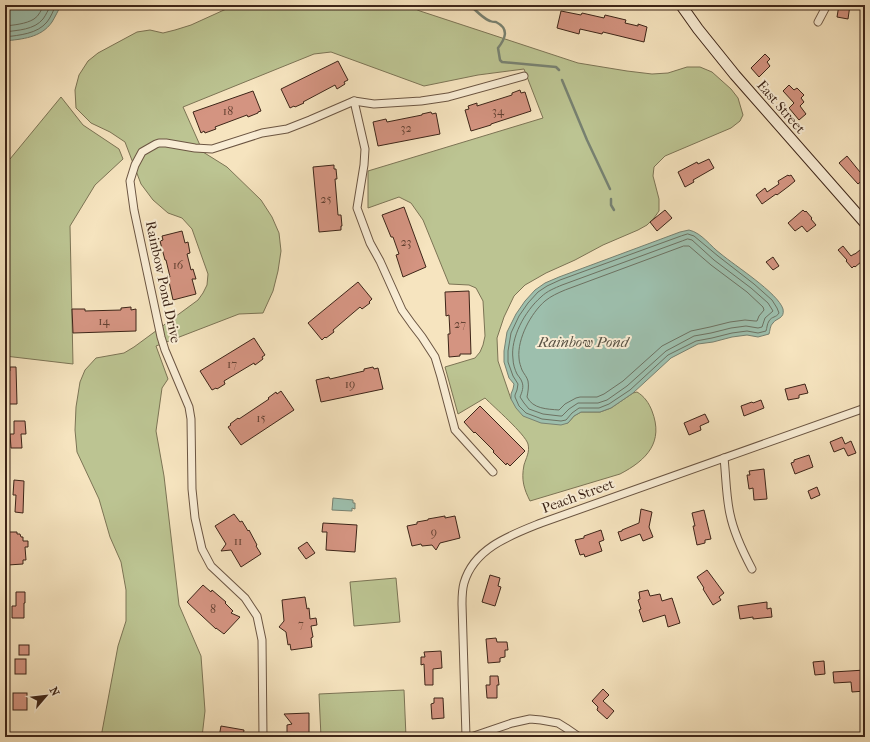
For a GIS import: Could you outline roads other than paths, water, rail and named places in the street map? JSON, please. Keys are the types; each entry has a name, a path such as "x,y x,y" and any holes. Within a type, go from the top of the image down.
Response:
{"main road":[{"name":"East Street","path":"681,5 735,75 865,223"}],"street":[{"path":"818,22 827,5"},
{"path":"494,472 455,430 434,357 422,337 402,310 367,236 357,208 364,165 364,149 354,101 374,104 421,101 448,97 524,76"},
{"name":"Rainbow Pond Drive","path":"263,737 262,640 257,616 245,598 211,566 199,540 192,489 191,419 189,408 161,337 134,210 130,180 135,165 142,152 156,144 166,143 212,150 262,133 287,129 354,101"},
{"name":"Peach Street","path":"466,737 462,604 463,589 468,573 475,561 497,542 513,534 576,510 865,408"},
{"path":"724,458 730,514 735,533 752,569"},
{"path":"471,737 512,723 530,719 558,723 580,737"}],"water":[{"path":"5,5 61,5 48,27 37,35 5,41"},
{"name":"Rainbow Pond","path":"689,230 702,237 717,251 765,287 779,302 783,309 783,315 774,321 769,334 758,337 747,335 732,337 698,344 671,358 633,393 611,408 600,412 581,412 574,416 568,423 561,425 541,423 523,416 511,399 514,384 509,378 504,362 504,351 507,332 516,314 525,301 535,290 545,283 680,232"},
{"path":"333,498 353,500 353,503 355,503 355,509 352,508 352,511 332,510"}],"waterway":[{"path":"470,5 485,18 496,22 505,31 503,41 498,48 500,60 502,62 556,67 559,70"},
{"path":"562,80 587,140 610,189"},
{"path":"611,199 611,205 614,210"}]}
